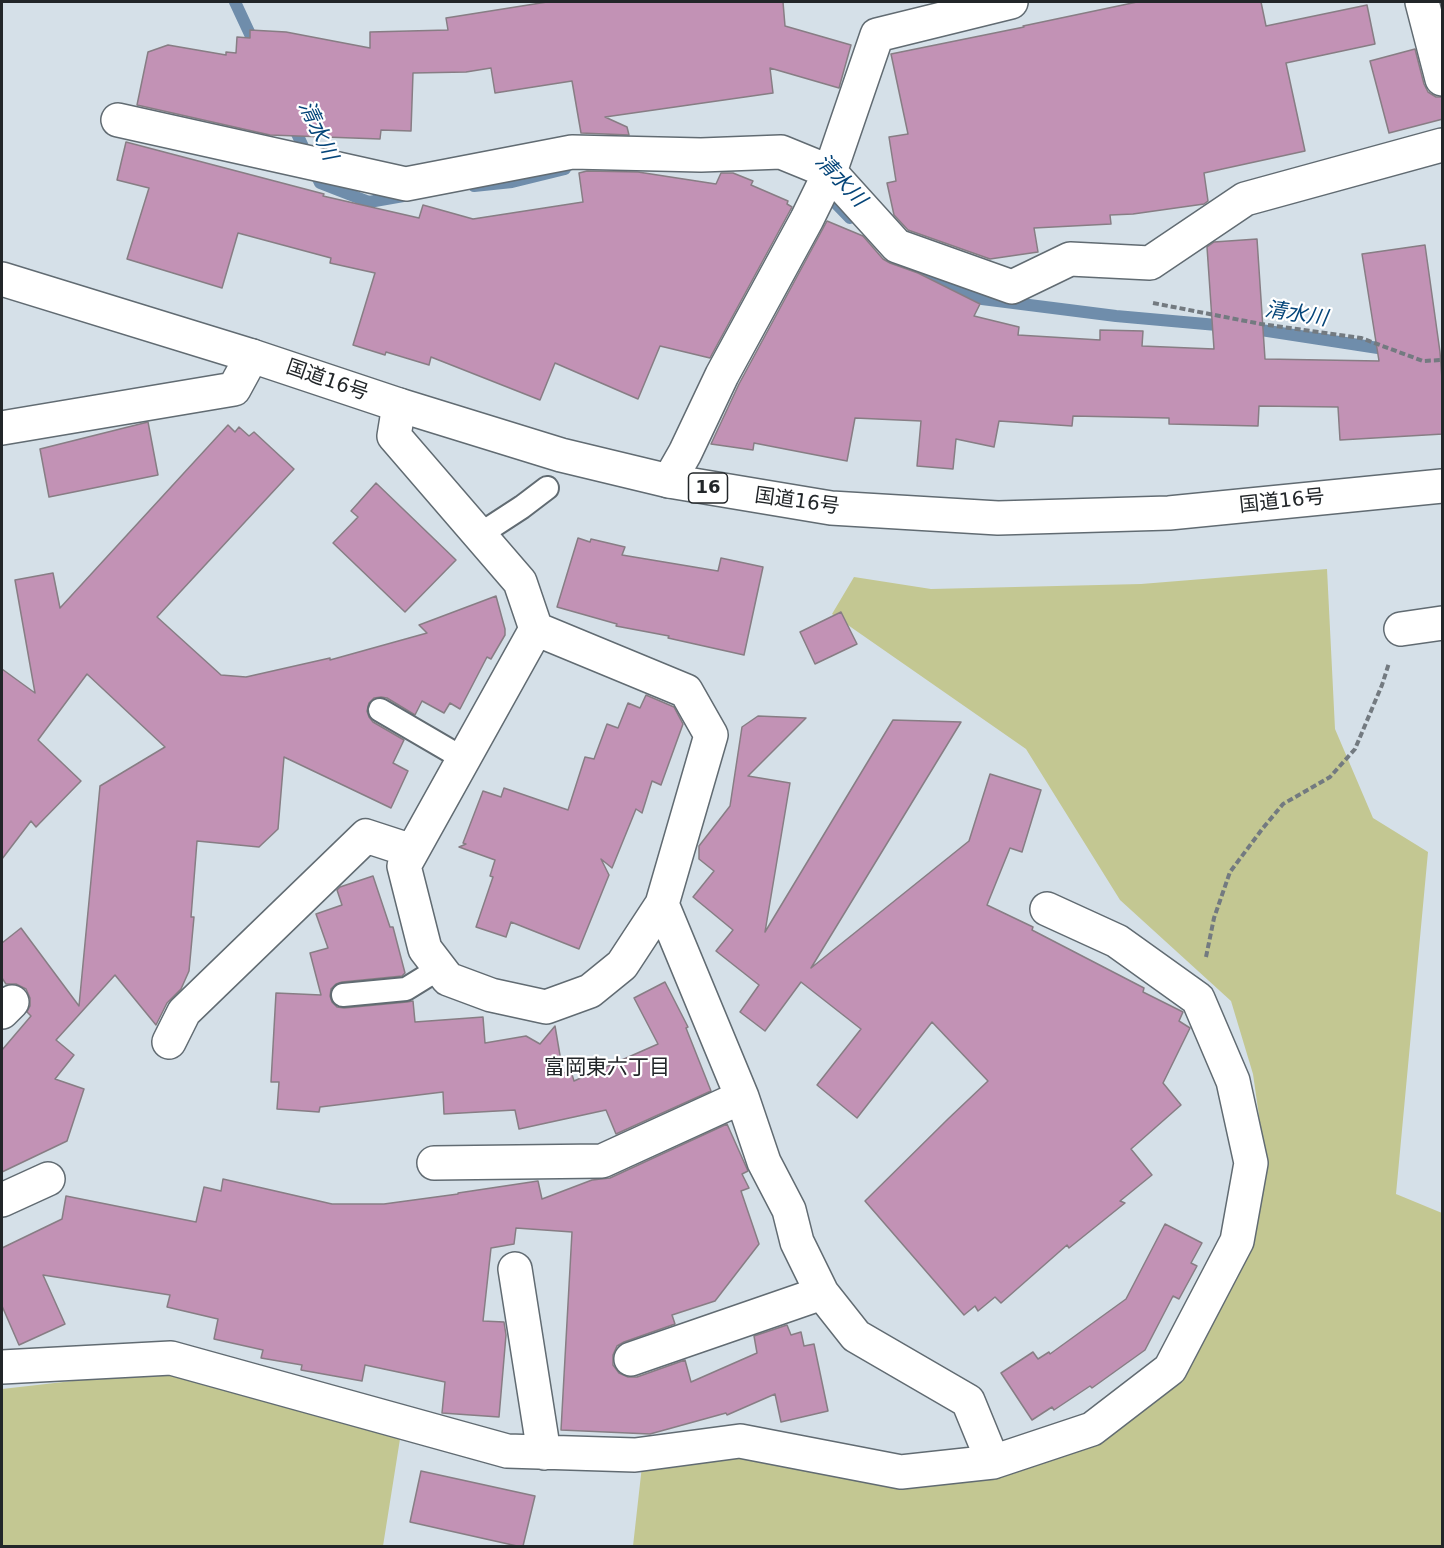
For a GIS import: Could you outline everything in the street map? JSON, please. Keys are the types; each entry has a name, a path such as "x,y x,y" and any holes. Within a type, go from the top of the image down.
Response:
{"main road":[{"path":"669,482 722,375 830,172 877,35 1011,2"},
{"path":"1422,2 1443,79"},
{"path":"118,120 406,184 572,152 701,155 782,152 830,172 897,246 1012,287 1070,259 1150,263 1245,199 1443,145"},
{"name":"国道16号","path":"2,279 561,455 669,482 831,508 998,518 1169,513 1443,486"},
{"path":"2,428 234,389 252,356"},
{"path":"399,405 394,436 520,582 536,629 404,866 425,949 448,979 491,995 546,1007 590,991 622,964 662,904 711,735 686,690 536,629"},
{"path":"1401,629 1443,623"},
{"path":"169,1042 184,1012 366,836 412,851"},
{"path":"662,904 742,1097 764,1162 789,1210 797,1242 822,1293 856,1336 968,1401 993,1462"},
{"path":"2,1366 171,1358 507,1451 635,1455 740,1441 901,1472 993,1462 1092,1429 1170,1369 1238,1241 1251,1163 1233,1081 1198,999 1117,941 1047,909"},
{"path":"434,1163 602,1161 742,1097"},
{"path":"2,1200 48,1179"},
{"path":"515,1269 544,1453"},
{"path":"631,1359 822,1293"}],"lane":[{"path":"479,535 547,488"},
{"path":"380,710 464,759"},
{"path":"343,995 406,989 440,968"}],"path":[{"path":"1145,302 1261,324 1361,338 1423,361 1443,360"},
{"path":"1198,999 1214,918 1230,872 1282,804 1330,777 1355,749 1382,685 1401,629"}],"green space":[{"path":"1327,569 1335,729 1373,818 1428,852 1396,1194 1442,1213 1442,1546 633,1546 642,1466 738,1452 991,1474 1178,1377 1266,1165 1253,1074 1231,1001 1120,900 1026,749 832,614 854,577 931,589 1141,584"},
{"path":"169,1370 400,1439 383,1546 2,1546 2,1389"}],"building":[{"path":"547,2 783,2 785,26 851,45 839,88 770,68 773,93 605,117 627,127 629,135 581,133 572,81 495,93 491,68 466,72 413,73 411,131 381,130 380,139 270,135 137,105 148,52 168,45 226,55 226,52 236,53 237,37 250,38 250,30 286,32 370,48 370,32 448,30 446,18"},
{"path":"1137,2 1261,2 1266,26 1367,5 1375,44 1286,63 1305,151 1204,173 1208,201 1204,204 1110,215 1111,224 1034,228 1038,252 990,259 908,230 894,215 887,183 896,181 889,137 908,134 891,54"},
{"path":"1415,49 1428,92 1436,97 1443,97 1443,119 1389,133 1370,61"},
{"path":"126,142 324,194 323,196 419,218 423,205 473,219 583,202 579,173 587,171 638,172 716,184 721,173 733,173 753,181 751,185 788,201 787,204 792,207 710,358 660,346 638,399 555,363 540,400 431,357 429,365 353,345 375,273 330,263 331,258 238,233 222,288 127,259 149,188 117,180"},
{"path":"827,221 863,236 883,259 890,263 918,273 980,304 974,316 1019,327 1018,335 1100,340 1100,330 1143,331 1142,346 1214,349 1207,247 1214,242 1257,239 1265,359 1379,361 1362,254 1425,245 1440,352 1443,434 1340,440 1338,407 1259,406 1258,426 1169,424 1169,418 1073,416 1072,426 999,421 994,447 956,439 953,469 917,466 921,421 855,418 847,461 754,443 753,450 711,444 739,384"},
{"path":"148,422 158,475 49,497 40,449"},
{"path":"228,425 235,432 239,427 249,436 254,432 294,469 157,617 221,675 246,677 330,658 330,660 427,633 419,625 496,596 505,635 491,659 487,657 460,709 450,703 444,713 422,701 415,715 387,698 374,698 369,703 367,711 373,722 404,740 393,763 408,771 391,808 284,757 278,829 259,847 197,841 189,971 181,989 167,1003 156,1025 115,975 56,1040 74,1055 55,1079 84,1089 67,1141 2,1172 2,1050 31,1016 27,1012 30,998 26,989 16,984 6,984 2,978 2,943 21,928 79,1006 100,786 165,747 87,674 38,740 81,781 36,827 31,821 2,859 2,669 35,693 15,580 53,573 60,608"},
{"path":"376,483 456,560 405,612 333,543 358,517 351,511"},
{"path":"578,538 625,547 622,555 718,571 721,558 763,567 744,655 668,638 669,636 616,626 617,624 557,607"},
{"path":"841,612 857,644 815,664 800,632"},
{"path":"646,695 674,707 683,724 661,785 652,781 642,813 636,809 612,868 601,859 609,875 579,949 511,922 506,937 476,927 493,877 490,876 495,860 459,847 466,844 463,843 483,791 501,797 504,788 568,810 585,757 594,759 607,724 618,728 628,703 640,708"},
{"path":"758,716 806,718 748,776 790,783 765,932 893,720 961,722 811,968 969,841 990,774 1041,790 1022,852 1010,848 987,905 1033,927 1032,930 1144,988 1143,992 1183,1012 1179,1021 1190,1028 1163,1083 1181,1105 1131,1149 1152,1175 1120,1201 1125,1203 1069,1248 1067,1245 1001,1303 995,1297 978,1311 975,1306 964,1315 865,1201 988,1081 932,1022 857,1118 817,1085 861,1029 801,982 765,1031 740,1012 759,985 716,951 733,930 693,897 714,871 699,859 699,846 730,806 742,727"},
{"path":"373,876 390,927 393,927 405,973 402,976 336,984 331,989 330,996 337,1007 413,1001 415,1022 483,1017 485,1043 526,1036 540,1044 555,1026 563,1073 571,1071 574,1081 658,1044 634,998 665,982 688,1027 686,1028 711,1091 616,1134 606,1110 519,1129 515,1110 444,1114 443,1092 320,1107 319,1112 277,1109 279,1082 271,1082 276,993 321,995 310,953 328,948 316,914 342,905 337,890 340,887"},
{"path":"727,1124 748,1171 742,1174 749,1188 741,1191 759,1244 715,1301 672,1315 675,1324 617,1346 613,1355 613,1365 619,1373 628,1377 637,1377 685,1360 691,1382 757,1353 754,1336 787,1325 791,1335 801,1332 804,1346 814,1344 828,1411 781,1422 775,1394 727,1415 726,1413 650,1434 561,1430 572,1232 516,1228 514,1244 491,1248 483,1321 504,1322 506,1335 499,1417 442,1413 445,1382 365,1365 362,1381 301,1370 302,1365 261,1358 263,1350 214,1339 218,1319 167,1307 170,1295 43,1275 65,1324 19,1345 2,1306 2,1248 62,1219 66,1196 196,1222 204,1187 221,1191 223,1179 332,1204 384,1204 538,1181 542,1199 592,1180 610,1178"},
{"path":"1165,1224 1202,1243 1191,1263 1197,1266 1179,1299 1173,1296 1145,1350 1092,1388 1090,1386 1054,1410 1052,1407 1032,1420 1001,1373 1033,1352 1038,1359 1049,1352 1050,1354 1126,1299"},
{"path":"421,1471 535,1496 523,1546 410,1522"}],"waterway":[{"name":"清水川","path":"235,2 256,47"},
{"name":"清水川","path":"292,123 320,183 369,202 409,195"},
{"name":"清水川","path":"474,186 512,182 565,169"},
{"name":"清水川","path":"823,190 850,218"},
{"name":"清水川","path":"903,265 982,299 1116,316 1228,326"},
{"name":"清水川","path":"1248,328 1391,350"}],"district":[{"name":"富岡東六丁目","path":"607,1069"}]}
